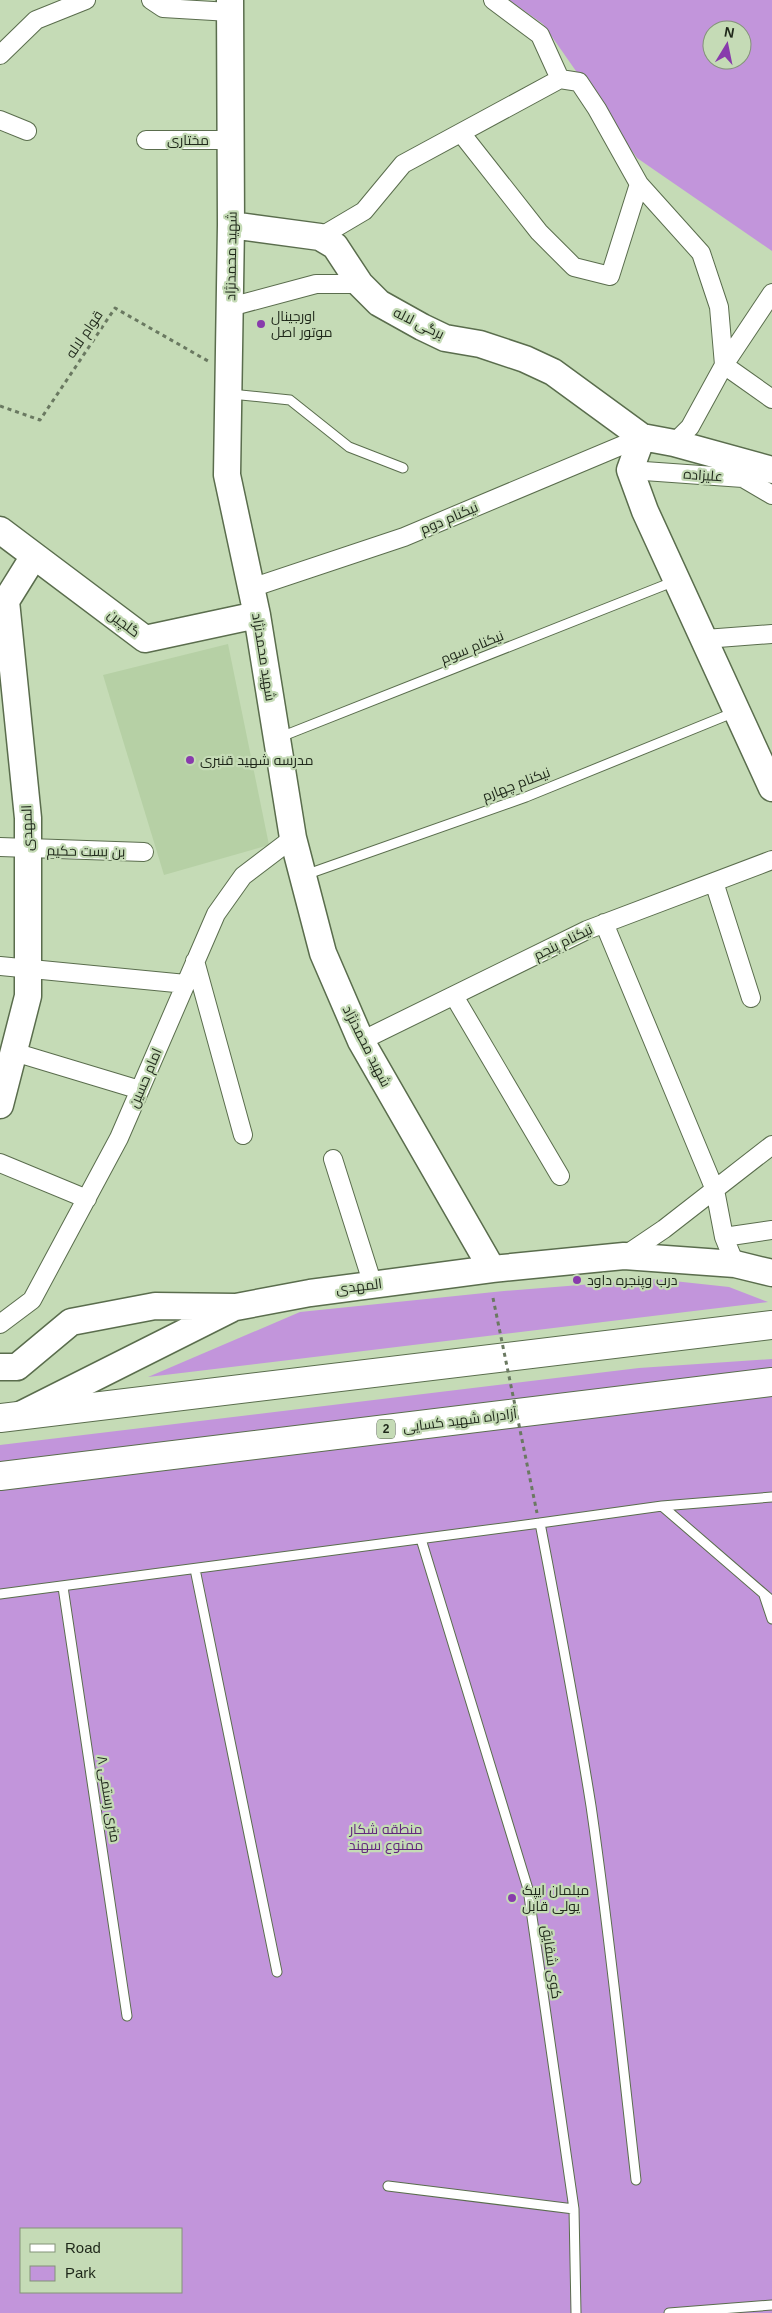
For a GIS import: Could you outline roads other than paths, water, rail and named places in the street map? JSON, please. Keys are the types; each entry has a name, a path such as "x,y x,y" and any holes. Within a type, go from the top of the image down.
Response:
{"highway":[{"path":"10,1417 772,1325"},
{"name":"آزادراه شهید کسایی","path":"0,1476 772,1382"}],"street":[{"path":"0,55 36,20 86,0"},
{"path":"151,0 163,8 230,6"},
{"path":"493,0 540,35 560,79"},
{"name":"شهید محمدنژاد","path":"230,6 231,225 227,475 257,615 293,838 323,953 361,1042 492,1269"},
{"path":"231,225 320,237 364,211 403,164 560,79 578,82 597,109 639,184 701,253 719,307 724,365 772,399"},
{"path":"0,120 27,131"},
{"path":"461,133 538,232 574,267 610,276 639,184"},
{"name":"مختاری","path":"146,140 231,140"},
{"name":"برگی لاله","path":"320,237 335,246 360,284 379,303 445,338 489,347 525,359 553,372 642,437"},
{"path":"230,307 316,284 360,284"},
{"path":"674,443 690,427 724,365 772,293"},
{"path":"772,470 674,443 642,437 630,470 645,511 772,788"},
{"name":"نیکنام دوم","path":"251,588 404,537 642,437"},
{"name":"علیزاده","path":"630,470 743,478 772,495"},
{"name":"گلچین","path":"0,530 145,639 257,615"},
{"name":"المهدی","path":"2,1091 28,996 28,818 9,718 4,629 6,600 34,556"},
{"path":"705,639 772,634"},
{"name":"امام حسین","path":"0,1324 32,1300 119,1138 216,914 243,876 293,838"},
{"name":"بن بست حکیم","path":"0,847 144,852"},
{"name":"نیکنام پنجم","path":"361,1042 604,923 772,860"},
{"path":"714,882 751,998"},
{"path":"604,923 715,1190 724,1237 735,1264"},
{"path":"195,961 244,1135"},
{"path":"0,966 186,984"},
{"path":"454,996 560,1176"},
{"path":"14,1052 140,1090"},
{"path":"624,1256 664,1229 772,1145"},
{"path":"333,1159 373,1284"},
{"path":"0,1163 86,1199"},
{"path":"724,1237 772,1230"},
{"name":"المهدی","path":"0,1367 17,1367 71,1322 155,1306 236,1306 310,1292 492,1269 624,1256 735,1264 772,1273"},
{"path":"10,1417 236,1306"}],"lane":[{"path":"228,383 290,400 349,447 403,468"},
{"name":"نیکنام سوم","path":"277,738 678,580"},
{"name":"نیکنام چهارم","path":"303,876 526,796 737,711"},
{"path":"0,1594 540,1524 662,1506 772,1497"},
{"path":"662,1506 772,1601"},
{"path":"540,1524 569,1671 591,1806 636,2180"},
{"name":"کوی شقایق","path":"422,1539 528,1889 574,2209 576,2313"},
{"path":"195,1569 277,1972"},
{"name":"۸ متری رستمی","path":"63,1587 128,2016"},
{"path":"764,1594 772,1620"},
{"path":"388,2186 574,2209"},
{"path":"669,2313 772,2305"}],"place":[{"name":"اورجینال موتور اصل","path":"261,324"},
{"name":"مدرسه شهید قنبری","path":"190,760"},
{"name":"درب وپنجره داود","path":"577,1280"},
{"name":"مبلمان ایپک یولی قابل","path":"512,1898"}],"park label":[{"name":"منطقه شکار ممنوع سهند","path":"386,1838"}]}
